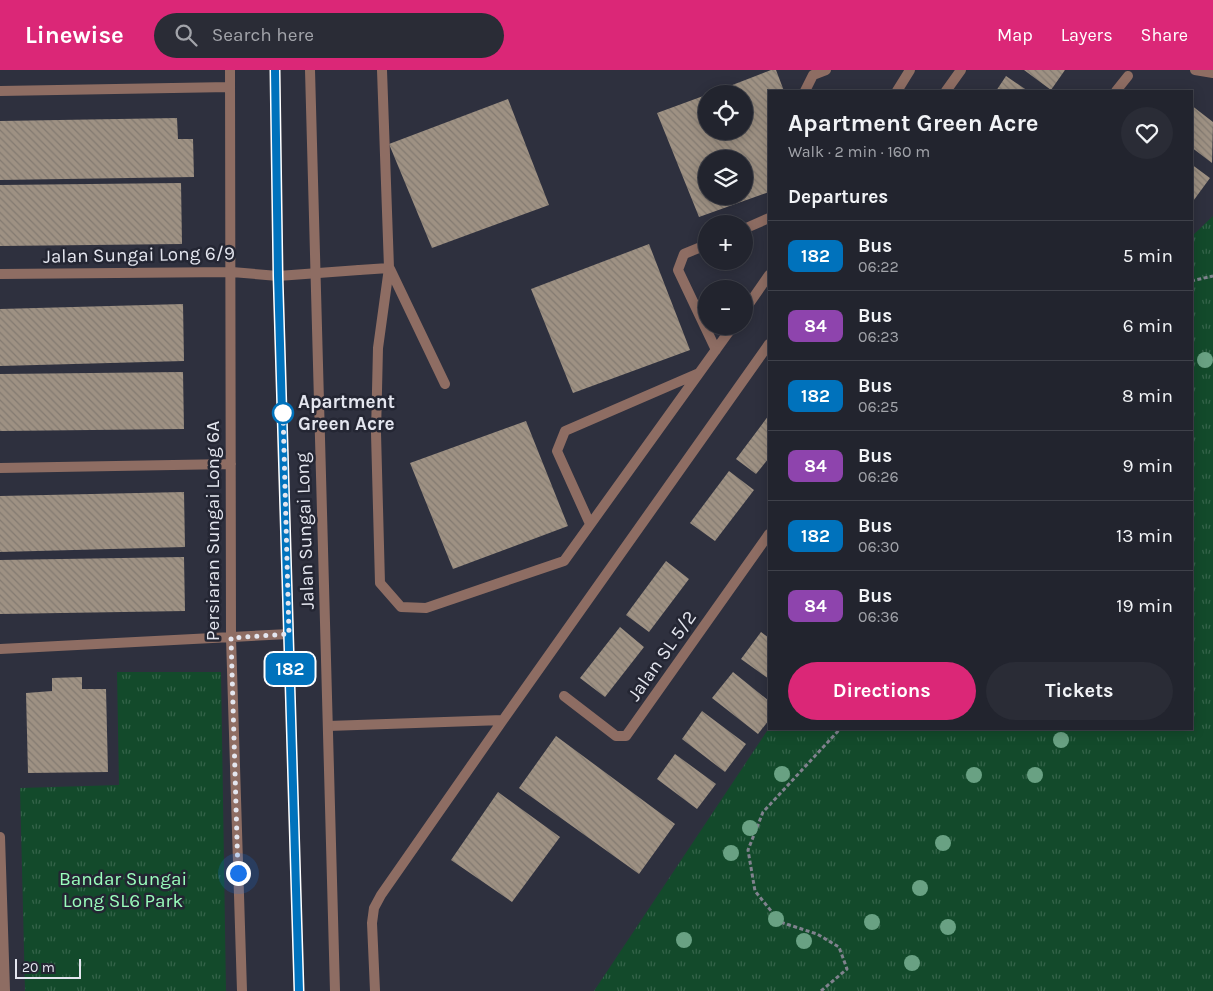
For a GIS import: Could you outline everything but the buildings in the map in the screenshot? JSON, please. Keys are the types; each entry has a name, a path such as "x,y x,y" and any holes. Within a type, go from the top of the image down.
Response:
{"street":[{"name":"Persiaran Sungai Long 6A","path":"230,70 232,272 231,638 242,991"},
{"name":"Jalan Sungai Long","path":"275,70 278,276 299,991"},
{"name":"Jalan Sungai Long","path":"310,70 335,991"},
{"path":"382,70 389,268 378,348 376,433 380,583 401,608 426,608 564,561 727,335"},
{"path":"804,90 813,75 826,70"},
{"path":"898,90 910,70"},
{"path":"947,90 961,70"},
{"path":"1195,70 1213,73"},
{"path":"1117,90 1128,76"},
{"path":"0,91 230,87"},
{"path":"753,225 768,218"},
{"path":"698,248 684,254 678,270 716,350"},
{"path":"389,268 445,384"},
{"name":"Jalan Sungai Long 6/9","path":"0,274 232,272 278,276 389,268"},
{"path":"753,298 768,276"},
{"path":"375,991 372,923 374,908 502,720 768,345"},
{"path":"590,524 557,450 565,431 700,373"},
{"path":"0,468 231,464"},
{"name":"Jalan SL 5/2","path":"564,696 616,736 626,736 768,535"},
{"path":"0,649 289,634"},
{"path":"328,726 502,720"},
{"path":"0,837 5,991"}],"path":[{"path":"1193,281 1213,276"},
{"path":"821,991 847,969 839,947 817,934 780,922 755,891 748,850 763,812 839,730"}],"green space":[{"path":"1213,216 1213,991 594,991 768,730 1193,730 1193,235"},
{"name":"Bandar Sungai Long SL6 Park","path":"117,672 221,672 226,991 25,991 20,788 119,785"}],"bus line":[{"name":"182","path":"275,70 278,276 299,991"}],"place":[{"name":"Apartment Green Acre","path":"283,413"}],"route":[{"path":"238,873 231,638 289,634 283,413"}]}
